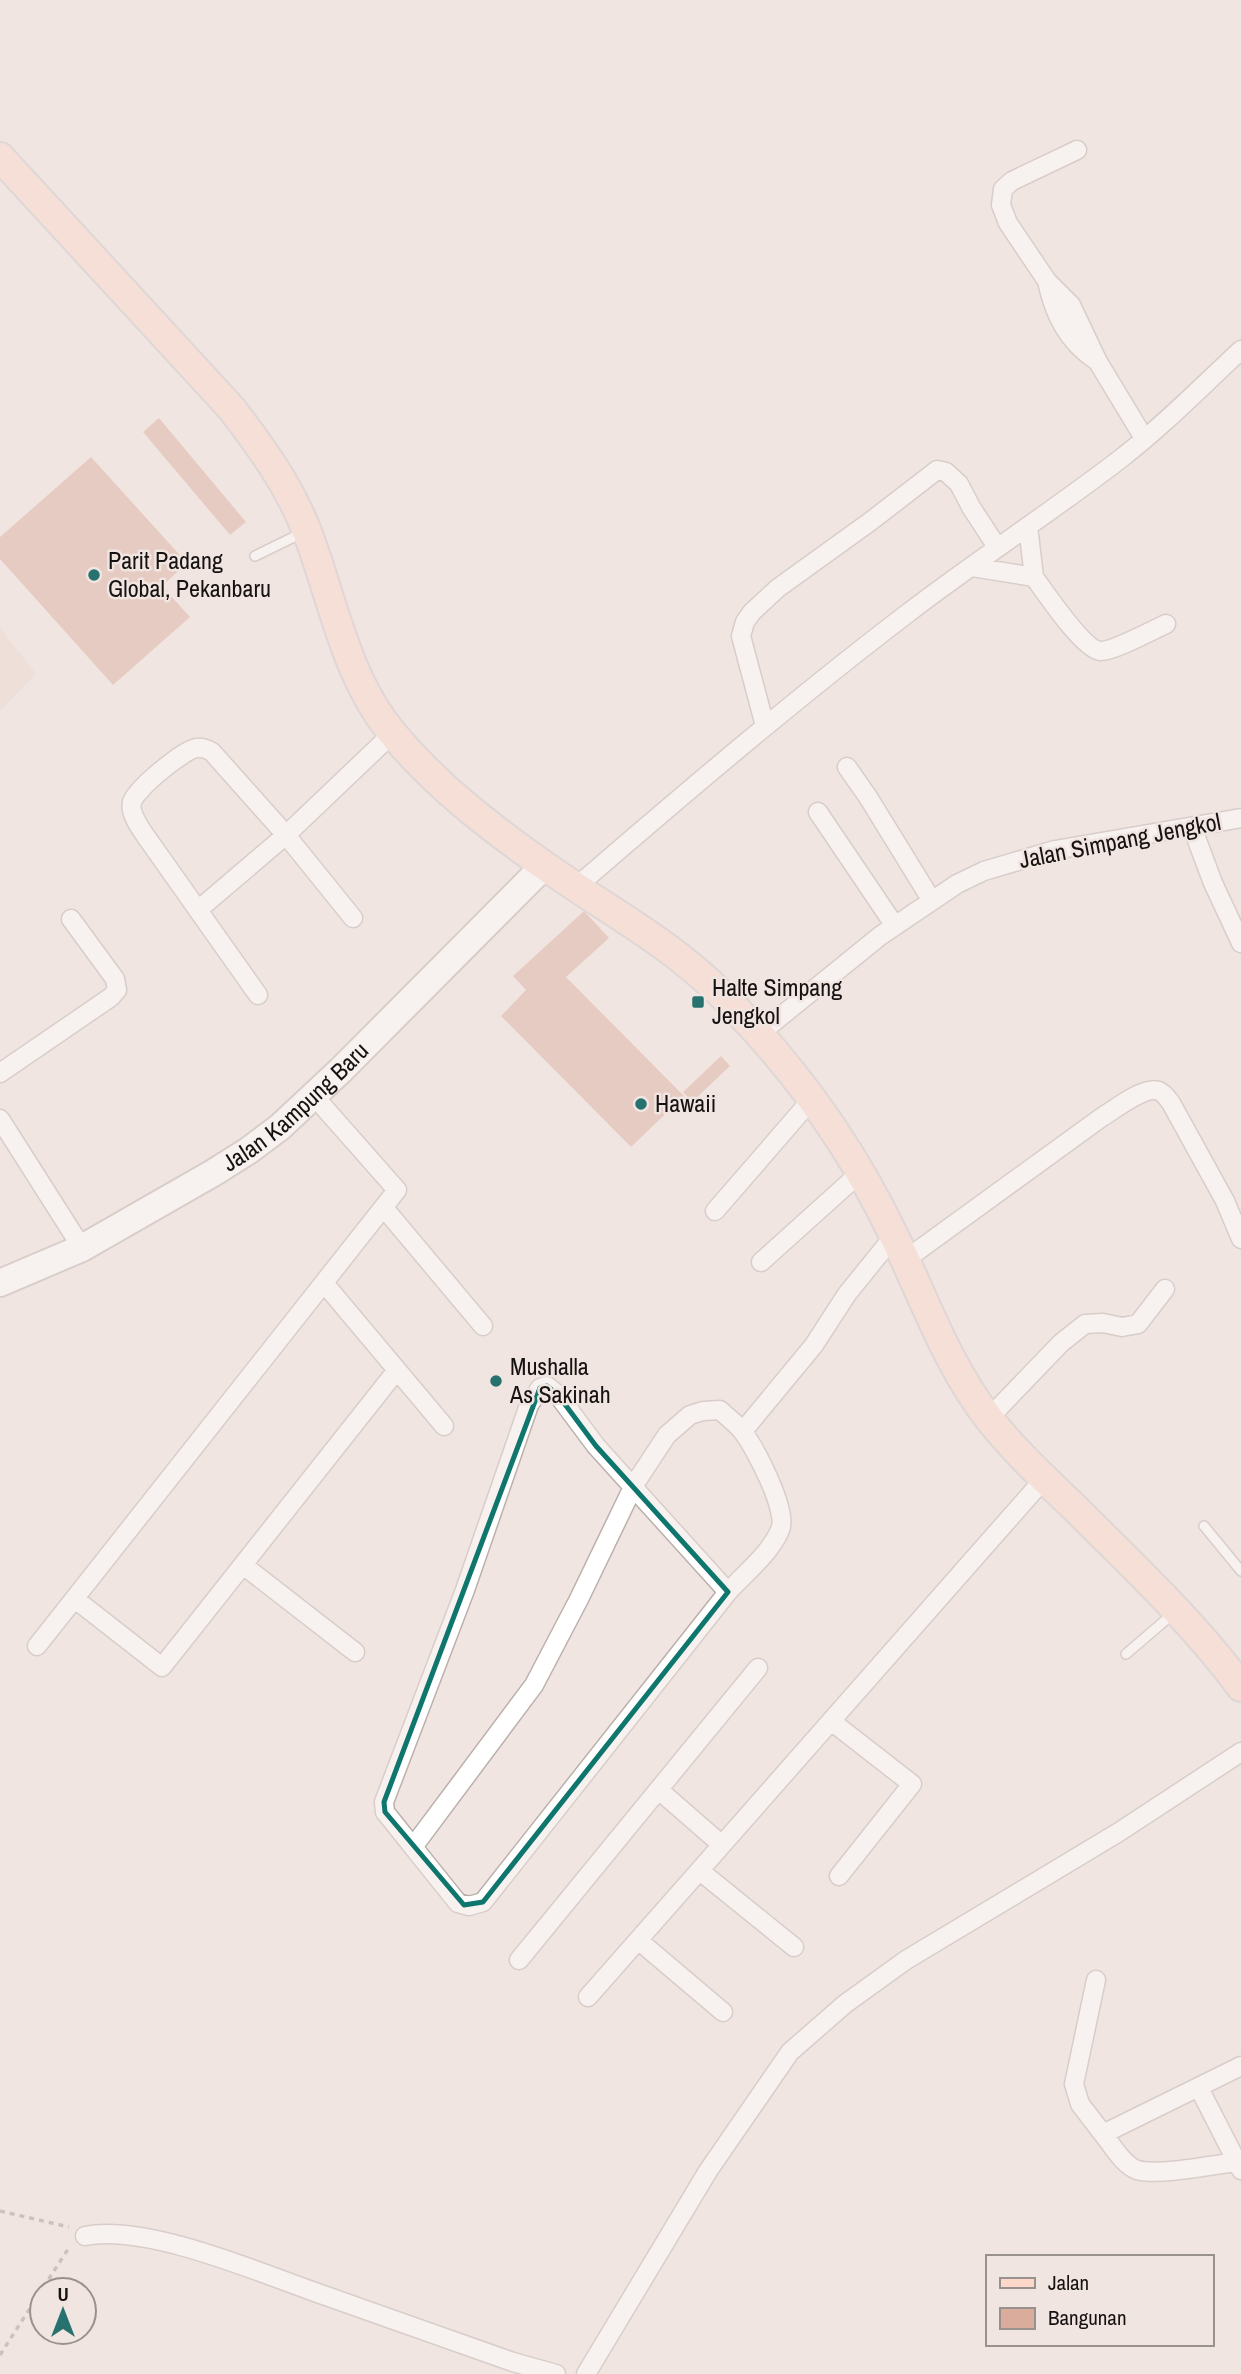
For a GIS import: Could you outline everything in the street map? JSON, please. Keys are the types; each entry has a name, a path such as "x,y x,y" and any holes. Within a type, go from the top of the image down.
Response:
{"main road":[{"path":"0,157 232,409 277,470 306,531 354,668 376,710 393,734 453,795 544,866 677,954 719,991 760,1034 812,1099 862,1172 947,1352 988,1419 1238,1678"}],"street":[{"path":"1077,150 1012,181 1003,190 1001,205 1008,223 1047,281 1071,305 1098,362 1144,438"},
{"path":"576,887 765,726 911,611 1120,460 1238,360"},
{"path":"765,726 741,636 752,612 778,589 937,470 946,472 959,484 998,547"},
{"path":"1028,526 1034,577 1084,643 1095,650 1110,649 1166,624"},
{"path":"972,566 1034,577"},
{"path":"198,909 286,835 393,734"},
{"path":"258,995 147,838 133,814 132,804 148,783 184,754 196,748 212,752 286,835 352,918"},
{"path":"847,767 932,901"},
{"path":"818,812 895,926"},
{"name":"Jalan Simpang Jengkol","path":"760,1034 895,926 957,884 984,870 1085,844 1241,818"},
{"path":"1192,827 1213,883 1241,943"},
{"name":"Jalan Kampung Baru","path":"0,1283 82,1248 248,1151 280,1127 314,1097 544,866"},
{"path":"0,1073 111,997 117,990 115,979 71,919"},
{"path":"743,1432 814,1345 848,1294 899,1248 1102,1117 1133,1098 1153,1090 1161,1092 1171,1103 1225,1201 1241,1239"},
{"path":"37,1646 397,1190 314,1097"},
{"path":"715,1211 812,1099"},
{"path":"0,1119 82,1248"},
{"path":"761,1262 862,1172"},
{"path":"384,1208 483,1326"},
{"path":"324,1283 444,1426"},
{"path":"988,1419 1061,1343 1085,1324 1103,1323 1122,1327 1138,1324 1165,1289"},
{"path":"75,1599 162,1667 397,1370"},
{"path":"413,1847 534,1685 634,1485 667,1435 690,1415 703,1410 720,1410 743,1432 760,1461 778,1503 782,1527 765,1552 728,1592 483,1902 469,1906 458,1903 413,1847 385,1812 384,1802 465,1590 529,1405 540,1388 547,1386 558,1395 596,1446 634,1485 728,1592"},
{"path":"588,1997 1044,1479"},
{"path":"243,1565 355,1652"},
{"path":"519,1960 758,1668"},
{"path":"831,1721 912,1784 839,1876"},
{"path":"586,2374 708,2171 790,2052 845,2004 906,1960 1119,1832 1241,1752"},
{"path":"660,1791 722,1845"},
{"path":"699,1871 794,1947"},
{"path":"638,1940 723,2012"},
{"path":"1096,1980 1074,2084 1080,2104 1123,2159 1137,2170 1239,2166 1199,2088"},
{"path":"1103,2134 1241,2066"},
{"path":"85,2236 97,2234 149,2238 220,2258 513,2362 556,2374"}],"lane":[{"path":"255,556 306,531"},
{"path":"1204,1526 1241,1571"},
{"path":"1126,1654 1176,1611"}],"path":[{"path":"0,2211 65,2226 85,2236 69,2247 0,2355"}],"highlighted area":[{"path":"547,1386 558,1395 596,1446 728,1592 483,1902 464,1905 385,1812 384,1802 540,1388"}],"shaded area":[{"path":"0,628 36,674 0,711"}],"building":[{"path":"159,418 246,522 230,535 143,432"},
{"name":"Parit Padang Global, Pekanbaru","path":"91,457 187,563 162,586 190,617 113,685 0,559 0,537"},
{"path":"584,911 609,938 566,977 684,1096 631,1147 501,1016 526,990 513,976"},
{"path":"721,1056 730,1066 692,1102 683,1092"}],"place":[{"name":"Parit Padang Global, Pekanbaru","path":"94,575"},
{"name":"Halte Simpang Jengkol","path":"698,1002"},
{"name":"Hawaii","path":"641,1104"},
{"name":"Mushalla As Sakinah","path":"496,1381"}]}
